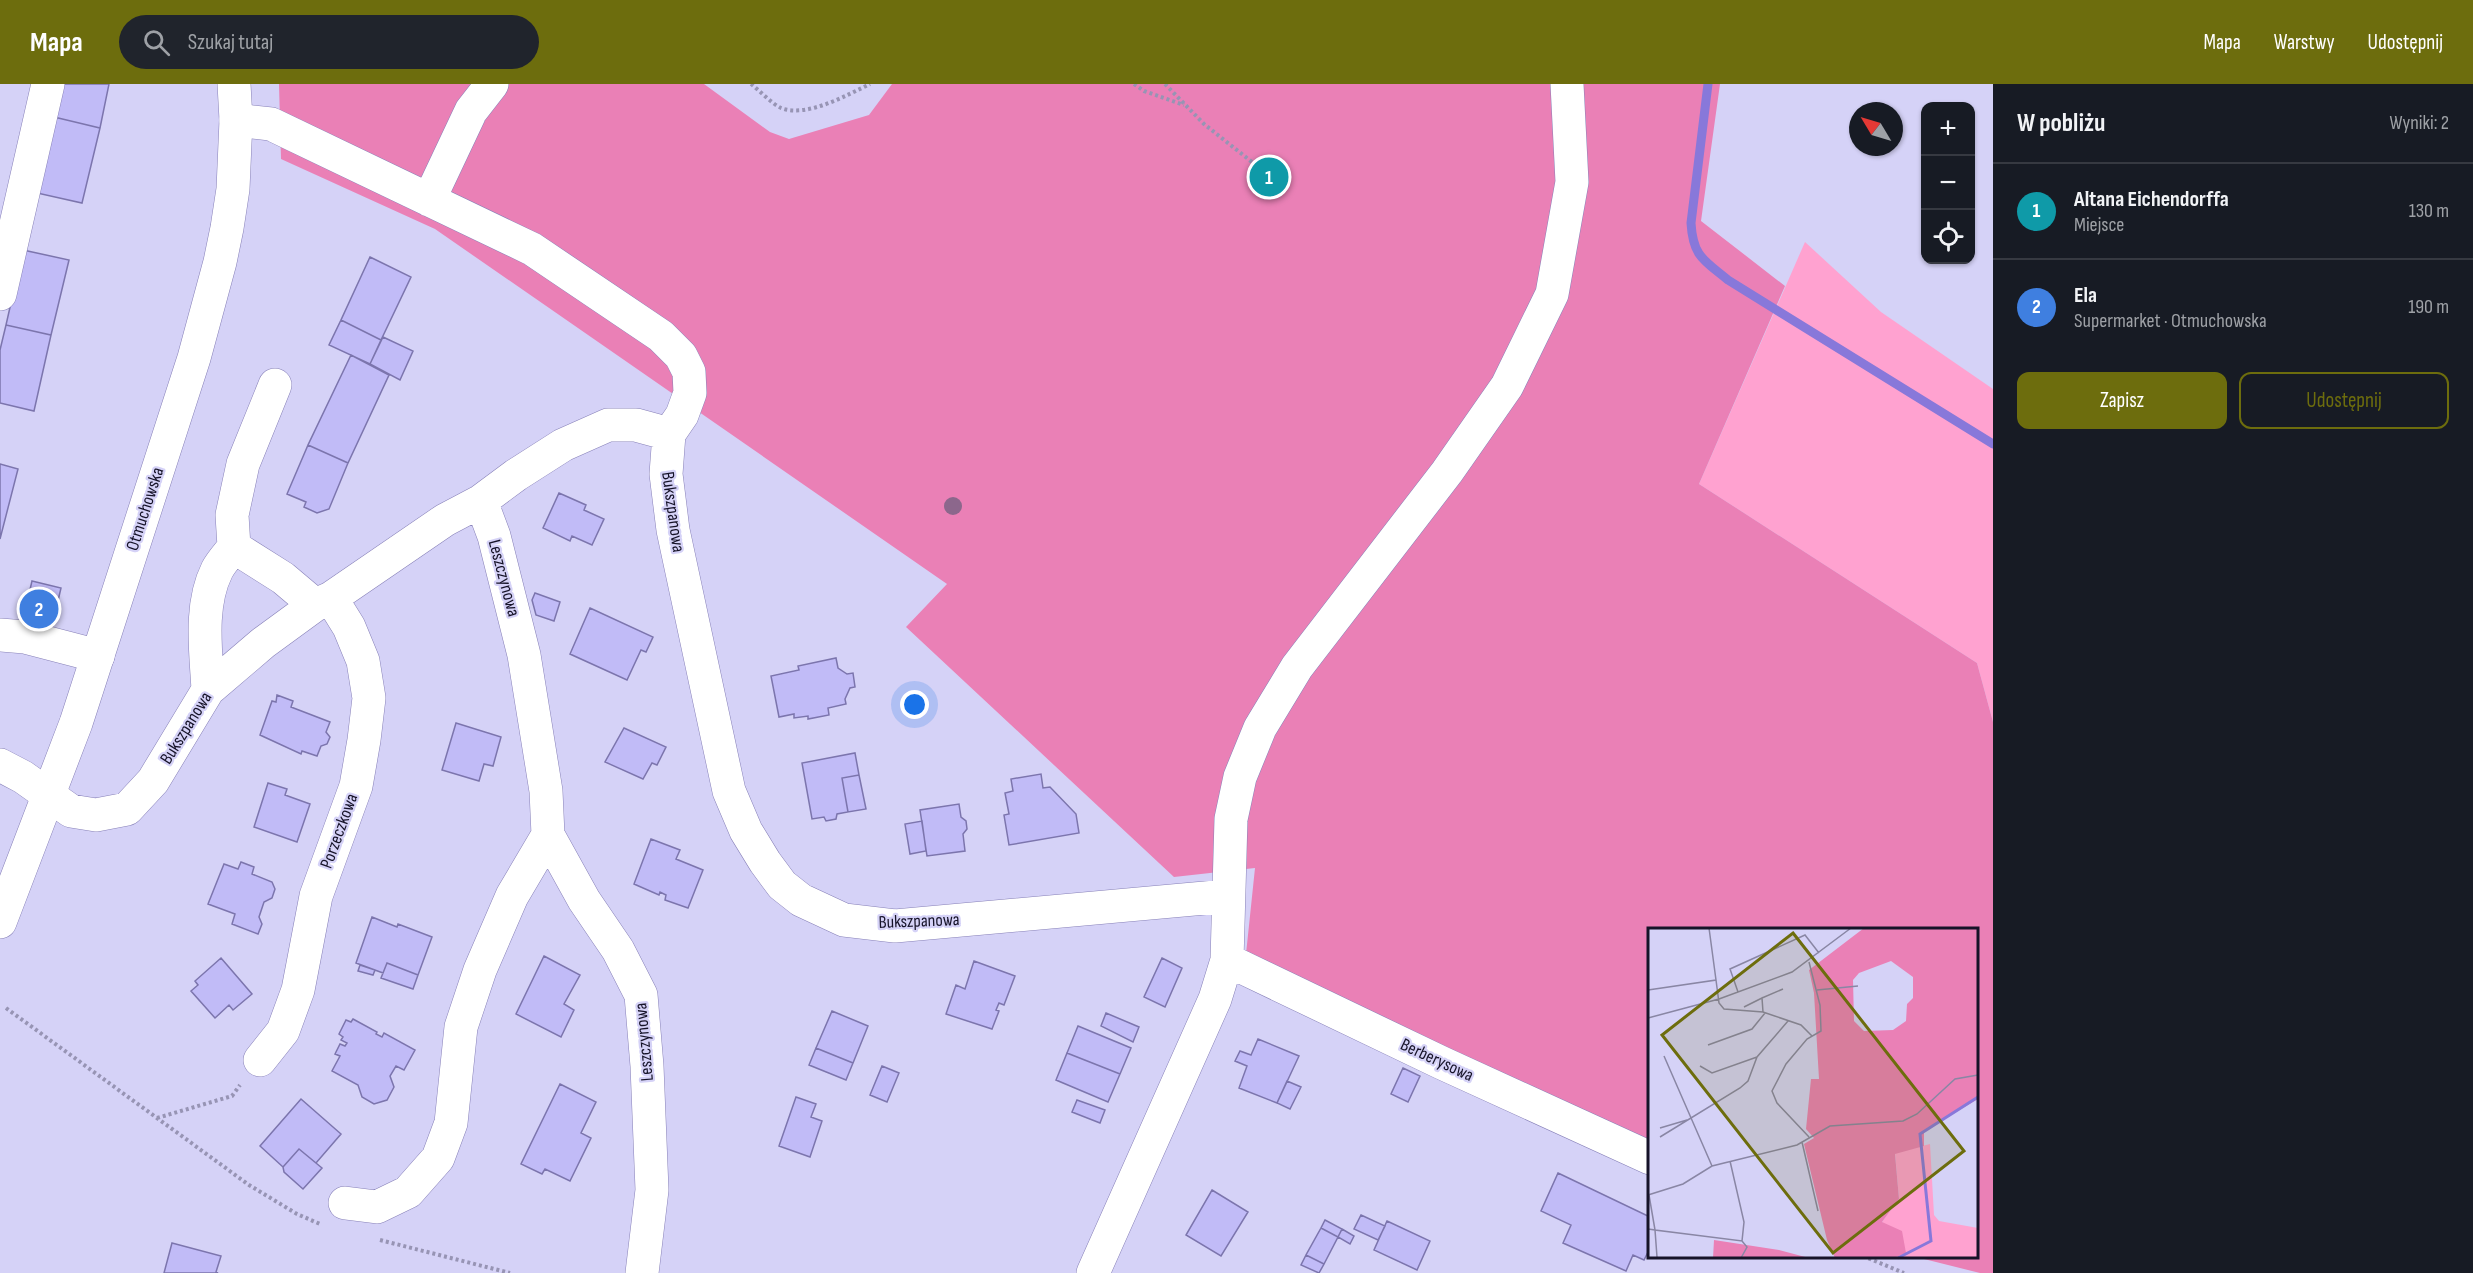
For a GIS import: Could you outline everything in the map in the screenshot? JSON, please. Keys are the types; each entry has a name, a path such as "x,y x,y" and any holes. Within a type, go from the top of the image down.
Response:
{"street":[{"path":"0,294 48,84"},
{"name":"Otmuchowska","path":"0,922 50,796 98,656 194,358 220,262 233,189 236,120 234,84"},
{"path":"429,200 471,111 492,84"},
{"path":"1093,1273 1215,999 1227,960 1229,930 1227,896 1231,819 1240,777 1260,728 1297,667 1447,472 1508,386 1552,294 1572,182 1567,84"},
{"path":"236,120 271,124 532,249 668,343 681,356 689,372 690,382 690,393 682,415 669,434"},
{"path":"208,690 205,628 210,591 217,570 234,547 232,515 243,464 274,385"},
{"name":"Bukszpanowa","path":"0,765 23,777 71,811 96,814 127,809 153,781 208,690 264,643 445,520 481,501 516,475 563,446 608,425 636,425 669,434 666,474 674,530 729,791 746,831 782,885 801,900 844,920 896,926 1227,896"},
{"name":"Leszczynowa","path":"481,501 494,536 524,655 546,791 548,835 584,900 618,950 641,995 647,1066 652,1190 642,1273"},
{"name":"Porzeczkowa","path":"234,547 323,602 349,627 363,661 369,698 356,786 316,896 298,990 283,1030 260,1060"},
{"path":"0,635 25,637 98,656"},
{"path":"336,1215 378,1207 408,1192 438,1158 451,1123 461,1027 480,970 512,896 548,835"},
{"name":"Berberysowa","path":"1227,960 1442,1063 1648,1157"}],"path":[{"path":"752,84 781,108 804,110 830,103 870,84"},
{"path":"1134,84 1144,91 1184,106"},
{"path":"1165,84 1204,124 1257,166"},
{"path":"6,1008 249,1185 297,1214 336,1215"},
{"path":"156,1118 232,1096 260,1060"},
{"path":"374,1239 510,1273"},
{"path":"1866,1258 1904,1273"}],"shaded area":[{"path":"279,84 704,84 770,132 789,139 869,115 892,84 1720,84 1701,221 1785,286 1699,484 1977,663 1993,722 1993,1273 1980,1273 1920,1258 1978,1258 1978,928 1648,928 1648,1144 1246,954 1255,868 1174,877 906,627 947,584 435,229 281,159"},
{"path":"1805,242 1881,312 1993,389 1993,722 1977,663 1699,484"}],"building":[{"path":"62,84 109,84 100,128 54,117"},
{"path":"54,117 100,128 82,203 37,193"},
{"path":"1267,160 1286,174 1271,194 1253,180"},
{"path":"23,250 69,260 51,335 6,325"},
{"path":"370,257 411,277 381,340 341,320"},
{"path":"341,320 381,340 370,364 329,345"},
{"path":"6,325 51,335 34,411 0,403 0,350"},
{"path":"383,337 413,351 400,380 370,364"},
{"path":"351,355 389,375 348,463 308,445"},
{"path":"308,445 348,463 329,509 317,513 304,507 306,502 287,494"},
{"path":"0,464 18,469 0,539"},
{"path":"559,493 586,505 584,510 604,519 592,545 572,536 570,541 543,528"},
{"path":"32,581 61,588 53,622 24,615"},
{"path":"535,593 560,602 554,621 536,615 532,600"},
{"path":"590,608 653,637 646,652 641,650 627,680 570,654"},
{"path":"836,658 838,668 847,674 853,673 855,687 850,688 845,699 846,704 828,708 829,715 808,719 808,716 794,718 794,714 779,717 771,676 799,670 798,666"},
{"path":"277,695 293,701 291,707 330,722 326,732 330,737 327,744 321,746 317,756 302,751 301,754 260,735 272,701 276,702"},
{"path":"456,723 501,737 493,766 484,764 479,781 442,770"},
{"path":"624,728 666,747 657,765 652,763 643,779 605,762"},
{"path":"855,753 859,775 842,778 848,812 837,814 836,819 826,821 824,817 812,819 802,763"},
{"path":"1041,774 1043,788 1050,787 1076,814 1079,833 1009,845 1004,815 1009,814 1005,793 1013,791 1011,779"},
{"path":"859,775 866,809 848,812 842,778"},
{"path":"268,783 287,789 285,795 310,804 297,842 254,827"},
{"path":"959,804 961,817 966,821 967,829 963,834 965,851 927,856 920,810"},
{"path":"922,821 926,851 910,854 905,824"},
{"path":"651,839 680,850 676,859 703,870 688,908 665,900 666,895 660,892 659,895 634,884"},
{"path":"241,862 254,867 252,874 272,882 275,889 272,898 264,902 259,917 262,924 258,934 232,924 235,914 208,904 224,864 238,869"},
{"path":"372,917 432,937 418,975 387,963 383,973 356,963"},
{"path":"544,956 580,975 564,1004 574,1010 561,1037 516,1014"},
{"path":"221,958 252,994 233,1010 229,1005 215,1018 191,991 198,985 195,981"},
{"path":"1162,958 1182,968 1165,1007 1144,997"},
{"path":"974,961 1015,976 1004,1005 999,1003 996,1010 999,1011 992,1029 946,1014 956,985 965,989"},
{"path":"387,963 418,975 413,989 381,978"},
{"path":"360,965 375,970 373,975 358,971"},
{"path":"832,1011 868,1026 853,1063 816,1048"},
{"path":"1106,1013 1139,1027 1133,1042 1101,1026"},
{"path":"353,1019 382,1037 384,1033 415,1050 404,1070 396,1066 390,1076 394,1087 387,1100 374,1104 362,1097 358,1085 332,1071 340,1056 335,1054 340,1044 345,1046 347,1043 341,1040 343,1037 339,1034 346,1020 351,1022"},
{"path":"1078,1026 1131,1048 1120,1074 1067,1053"},
{"path":"1258,1039 1299,1056 1277,1103 1239,1088 1247,1066 1235,1061 1240,1051 1251,1055"},
{"path":"816,1048 853,1063 846,1080 809,1065"},
{"path":"1067,1053 1120,1074 1108,1102 1056,1080"},
{"path":"882,1066 899,1073 887,1102 870,1095"},
{"path":"1403,1068 1420,1076 1408,1102 1391,1094"},
{"path":"1287,1081 1301,1087 1290,1109 1277,1103"},
{"path":"560,1084 596,1102 581,1133 591,1138 570,1181 545,1169 542,1174 521,1164"},
{"path":"796,1097 816,1104 811,1117 822,1121 810,1157 779,1146"},
{"path":"301,1099 341,1134 316,1163 299,1149 283,1167 260,1146"},
{"path":"1077,1100 1105,1110 1100,1123 1072,1112"},
{"path":"299,1149 322,1168 303,1189 284,1172 283,1167"},
{"path":"1558,1173 1648,1216 1648,1252 1644,1260 1633,1255 1626,1271 1563,1243 1571,1225 1541,1211"},
{"path":"1212,1190 1248,1212 1221,1256 1186,1235"},
{"path":"1361,1215 1385,1226 1378,1240 1354,1229"},
{"path":"1325,1220 1342,1229 1338,1237 1321,1228"},
{"path":"1387,1221 1430,1241 1417,1270 1374,1250"},
{"path":"1321,1228 1338,1237 1324,1264 1306,1255"},
{"path":"1342,1229 1354,1236 1350,1244 1338,1237"},
{"path":"172,1243 221,1256 216,1272 218,1273 164,1273"},
{"path":"1306,1255 1324,1264 1319,1273 1301,1265"}],"waterway":[{"path":"1708,84 1691,223 1694,243 1701,257 1728,280 1993,444"}],"place":[{"name":"Altana Eichendorffa","path":"1269,177"},
{"name":"Ela","path":"39,609"}]}
